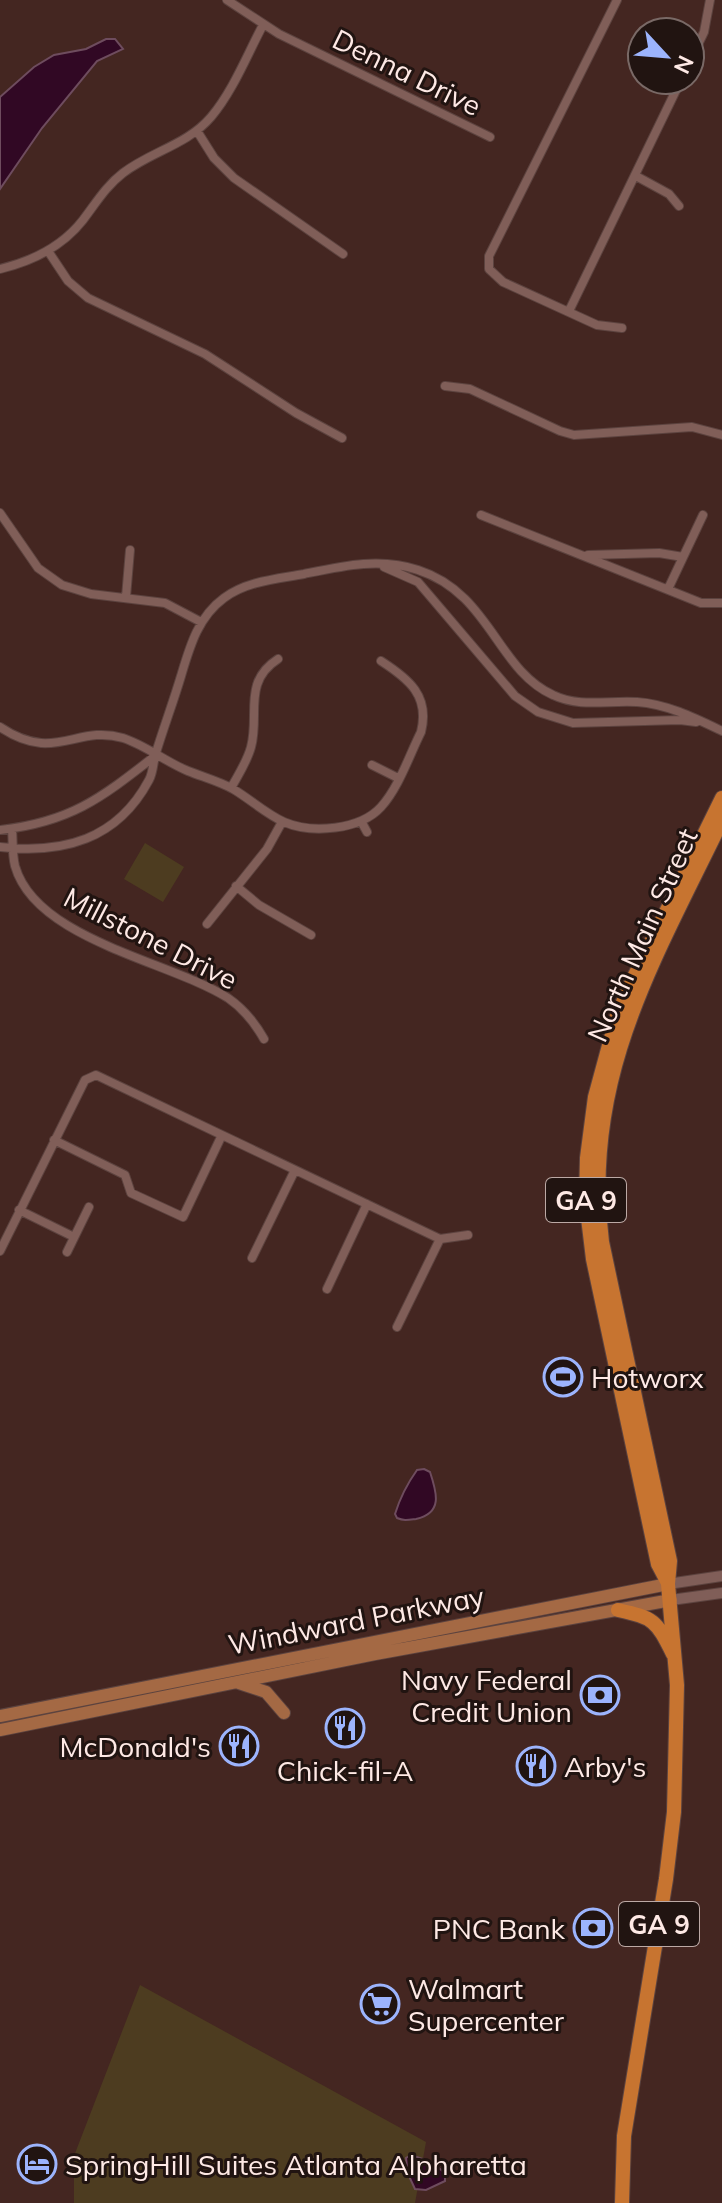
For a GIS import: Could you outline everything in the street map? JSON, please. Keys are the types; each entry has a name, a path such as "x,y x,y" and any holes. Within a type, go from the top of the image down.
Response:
{"main road":[{"name":"North Main Street","path":"668,1584 658,1564 596,1275 587,1216 586,1169 595,1097 614,1024 722,798"},
{"name":"North Main Street","path":"668,1584 670,1561 661,1512 602,1242 598,1162 608,1086 626,1024 722,820"},
{"path":"685,842 706,830"},
{"name":"GA 9","path":"622,2203 624,2136 674,1812 675,1659 668,1584"},
{"name":"Windward Parkway","path":"0,1716 668,1584"},
{"name":"Windward Parkway","path":"0,1730 671,1600"},
{"path":"618,1610 651,1619 675,1659"},
{"path":"236,1682 266,1692 284,1713"}],"street":[{"name":"Denna Drive","path":"227,0 263,25 490,137"},
{"path":"617,0 489,256 489,269 503,282 597,325 622,328"},
{"path":"706,21 710,0"},
{"path":"0,269 32,260 48,251 74,230 121,174 197,131 222,102 263,25"},
{"path":"569,311 674,96"},
{"path":"197,131 214,158 234,178 343,254"},
{"path":"636,176 669,194 679,206"},
{"path":"48,251 68,281 88,298 205,354 296,413 342,438"},
{"path":"445,386 470,389 574,435 692,427 722,435"},
{"path":"0,513 30,558 47,576 79,592 165,603 201,622"},
{"path":"481,515 701,603 722,603"},
{"path":"668,589 703,515"},
{"path":"126,597 130,550"},
{"path":"583,555 659,553 683,557"},
{"path":"0,847 30,851 61,848 89,838 115,821 135,802 151,777 191,644 201,622 223,599 250,584 359,563 418,570 456,590 478,612 526,675 552,695 578,703 651,703 678,711 722,731"},
{"path":"373,563 418,582 515,696 538,712 573,723 680,720 708,724"},
{"path":"231,788 252,745 253,703 257,685 266,669 278,659"},
{"path":"0,727 25,741 43,744 60,744 86,737 123,738 231,788 282,822 311,828 345,826 361,821 382,805 421,732 424,709 420,696 412,683 381,661"},
{"path":"0,830 46,822 88,806 156,755"},
{"path":"372,765 398,778"},
{"path":"361,821 367,832"},
{"path":"207,924 267,849 282,822"},
{"name":"Millstone Drive","path":"12,829 15,866 26,890 39,905 85,934 228,998 254,1022 264,1039"},
{"path":"236,886 259,905 311,935"},
{"path":"0,1251 85,1080 96,1075 440,1239 468,1235"},
{"path":"54,1140 125,1175 131,1193 183,1217 222,1135"},
{"path":"252,1258 295,1170"},
{"path":"327,1289 367,1204"},
{"path":"67,1252 89,1207"},
{"path":"19,1210 74,1237"},
{"path":"397,1327 440,1239"},
{"name":"Windward Parkway","path":"668,1584 722,1576"},
{"name":"Windward Parkway","path":"671,1600 722,1593"}],"shaded area":[{"path":"106,39 115,39 123,49 97,61 42,128 0,189 0,97 34,67 54,55 86,49"},
{"path":"145,843 184,867 163,902 124,879"},
{"path":"417,1470 430,1472 435,1487 434,1507 425,1516 416,1519 397,1518 395,1514 407,1486"},
{"path":"140,1985 426,2142 415,2203 74,2203 74,2156"},
{"path":"411,2155 431,2162 445,2173 445,2181 426,2190 415,2189 408,2174 406,2158"}],"place":[{"name":"Hotworx","path":"563,1377"},
{"name":"Navy Federal Credit Union","path":"600,1695"},
{"name":"Chick-fil-A","path":"345,1728"},
{"name":"McDonald's","path":"239,1746"},
{"name":"Arby's","path":"536,1766"},
{"name":"PNC Bank","path":"593,1928"},
{"name":"Walmart Supercenter","path":"380,2004"},
{"name":"SpringHill Suites Atlanta Alpharetta","path":"37,2164"}]}
